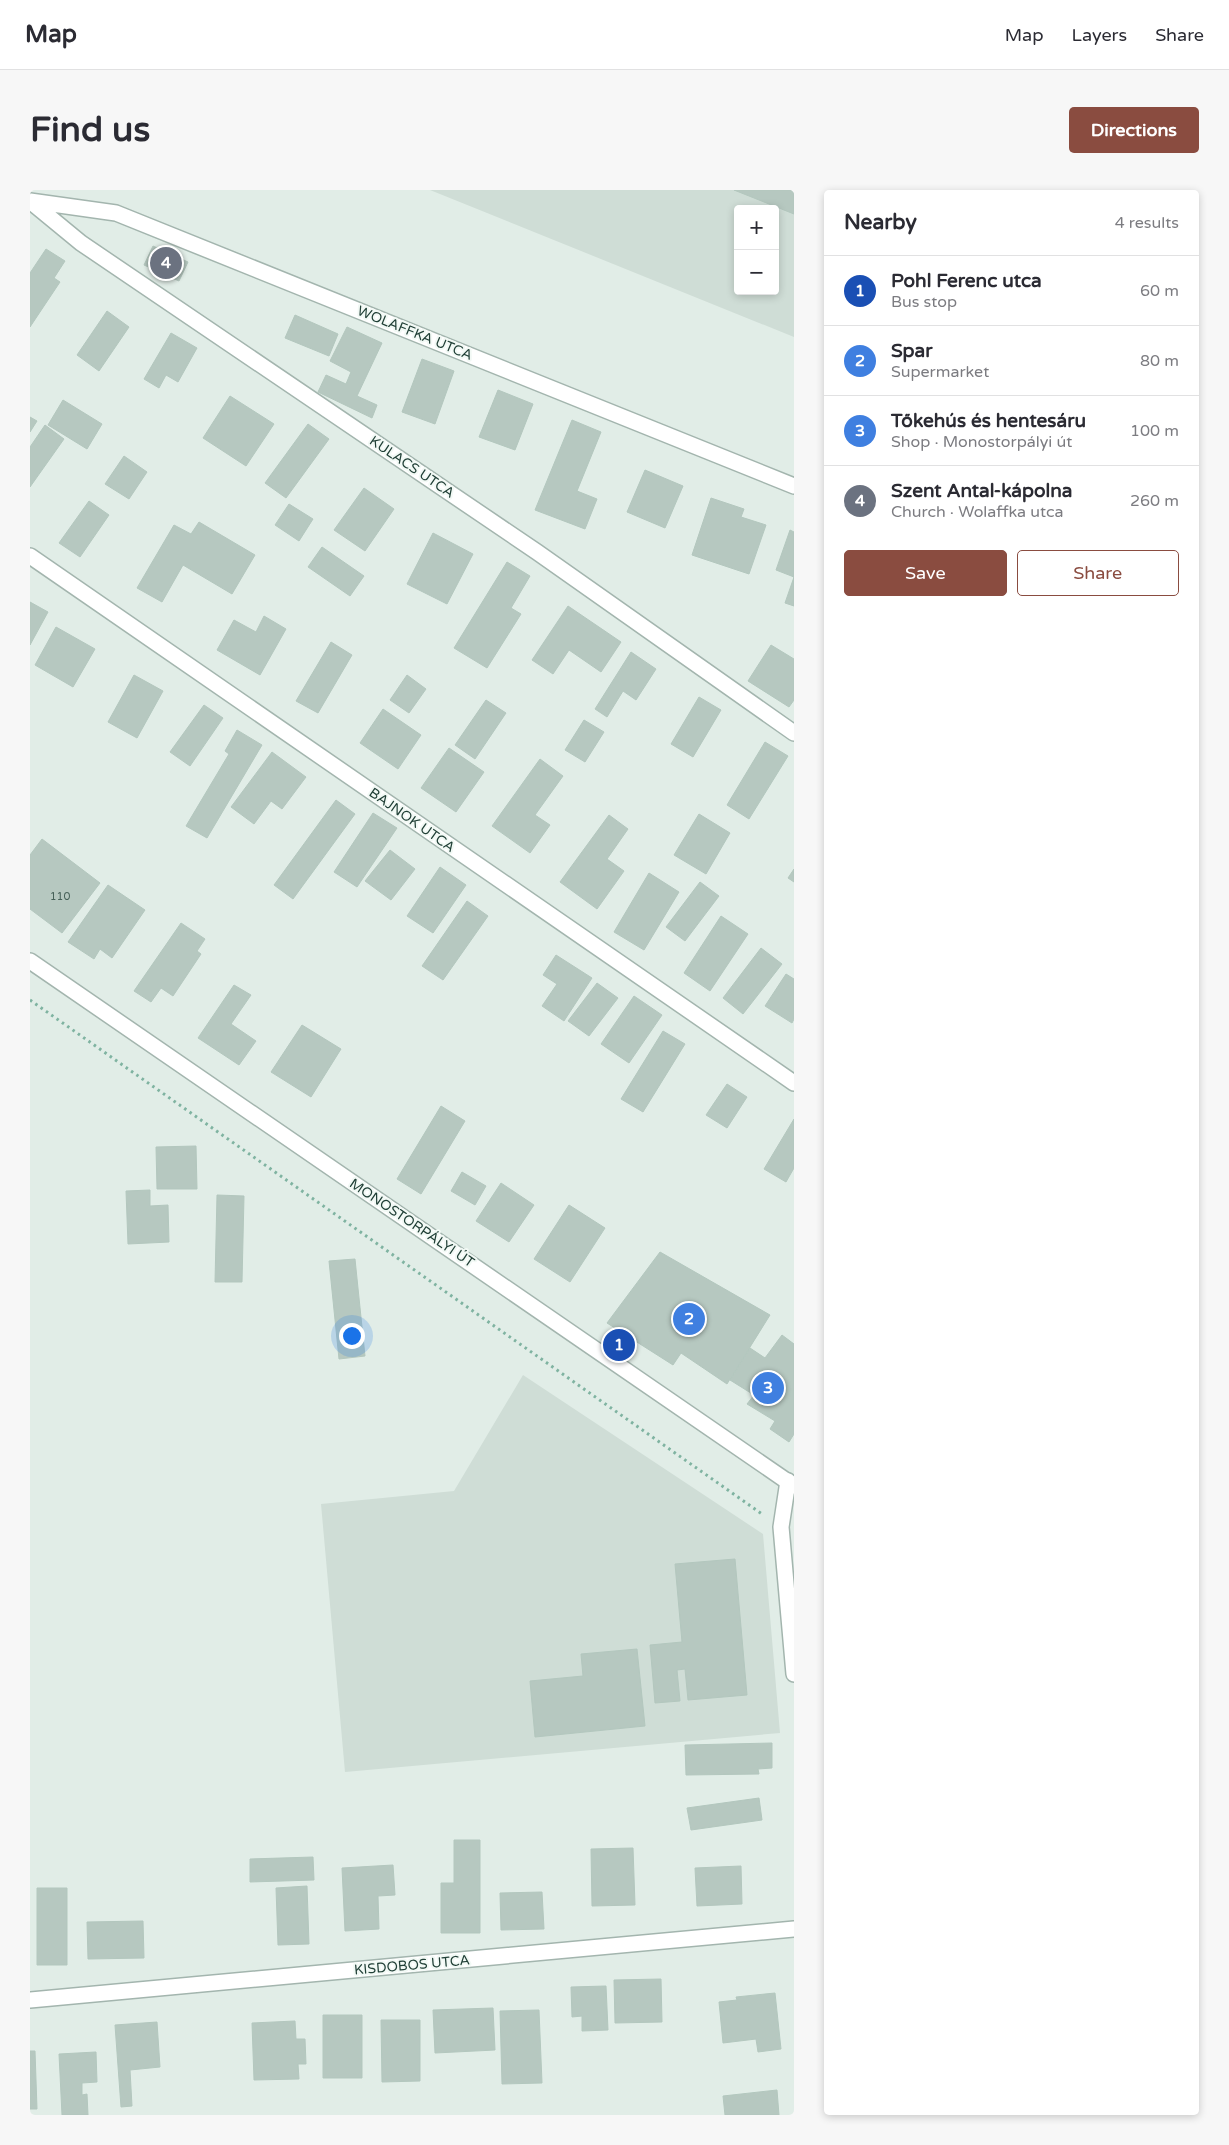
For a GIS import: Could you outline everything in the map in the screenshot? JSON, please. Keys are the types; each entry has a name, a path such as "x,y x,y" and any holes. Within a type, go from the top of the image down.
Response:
{"street":[{"name":"WOLAFFKA UTCA","path":"30,201 116,214 794,486"},
{"name":"KULACS UTCA","path":"30,201 81,243 537,552 794,733"},
{"name":"BAJNOK UTCA","path":"30,556 794,1083"},
{"name":"MONOSTORPÁLYI ÚT","path":"30,961 791,1484"},
{"path":"791,1484 781,1527 794,1674"},
{"name":"KISDOBOS UTCA","path":"30,2000 794,1929"}],"path":[{"path":"30,1000 781,1527"}],"shaded area":[{"path":"430,190 794,190 794,337"},
{"path":"523,1375 763,1534 780,1733 345,1772 321,1504 454,1491"}],"building":[{"path":"734,190 794,190 794,214 779,208 779,205 772,205"},
{"path":"153,246 188,262 179,281 144,265"},
{"path":"46,249 65,261 54,278 60,282 30,327 30,273"},
{"path":"107,311 129,327 99,371 77,355"},
{"path":"295,315 338,334 329,356 285,338"},
{"path":"347,327 382,343 357,396 377,405 372,418 318,392 326,375 346,384 351,372 330,361"},
{"path":"171,333 197,348 178,382 166,375 159,388 144,379"},
{"path":"422,359 454,371 435,424 402,412"},
{"path":"498,390 533,404 515,450 479,437"},
{"path":"230,396 274,424 246,466 203,438"},
{"path":"63,400 102,424 87,449 48,425"},
{"path":"30,417 37,421 30,432"},
{"path":"572,420 601,432 577,491 597,499 585,529 535,510"},
{"path":"308,424 329,439 286,498 265,483"},
{"path":"45,425 64,439 30,487 30,447"},
{"path":"124,456 147,472 129,499 105,484"},
{"path":"645,470 683,486 665,528 627,512"},
{"path":"364,488 394,509 365,551 334,530"},
{"path":"711,498 744,509 741,517 766,525 749,574 692,555"},
{"path":"89,501 109,515 80,557 59,543"},
{"path":"289,504 313,519 299,541 275,525"},
{"path":"199,522 255,555 232,594 183,565 162,602 137,588 174,525 191,534"},
{"path":"790,530 794,532 794,577 776,570"},
{"path":"433,533 473,554 447,604 407,584"},
{"path":"322,547 364,576 350,596 308,567"},
{"path":"507,562 530,576 511,608 521,614 487,668 454,648"},
{"path":"794,577 794,606 785,603"},
{"path":"30,602 48,612 30,645"},
{"path":"568,606 621,642 601,672 569,650 553,674 532,660"},
{"path":"264,616 286,629 260,675 217,650 234,620 256,632"},
{"path":"56,627 95,649 73,687 35,665"},
{"path":"331,642 352,655 318,713 296,701"},
{"path":"771,645 794,659 794,700 789,707 748,681"},
{"path":"631,652 656,669 636,700 623,691 607,717 595,709"},
{"path":"134,675 163,691 137,738 108,722"},
{"path":"407,675 426,689 409,713 390,700"},
{"path":"699,697 721,710 693,757 671,744"},
{"path":"486,700 506,713 475,759 455,745"},
{"path":"204,705 223,718 190,766 170,752"},
{"path":"383,709 421,735 398,769 360,743"},
{"path":"584,720 604,732 585,762 565,750"},
{"path":"237,730 262,745 207,838 186,826 229,754 225,751"},
{"path":"765,742 788,756 749,819 727,805"},
{"path":"449,748 484,772 456,812 421,788"},
{"path":"272,752 306,777 282,809 271,801 254,824 231,807"},
{"path":"540,759 563,776 535,815 550,825 530,853 492,826"},
{"path":"336,800 355,814 293,899 274,885"},
{"path":"373,813 397,828 357,887 334,872"},
{"path":"699,814 730,833 706,874 674,855"},
{"path":"609,815 628,829 607,859 624,871 597,909 560,882"},
{"path":"42,839 100,883 62,933 30,909 30,855"},
{"path":"390,850 415,869 391,900 365,881"},
{"path":"440,867 466,885 433,933 407,916"},
{"path":"794,869 794,882 788,878"},
{"path":"649,873 679,892 644,950 614,932"},
{"path":"700,882 719,896 685,941 666,927"},
{"path":"108,885 145,910 112,958 100,949 94,959 68,942"},
{"path":"467,901 488,916 443,980 422,966"},
{"path":"721,916 748,934 710,991 684,973"},
{"path":"181,923 205,939 197,951 201,954 173,996 161,988 151,1002 134,991"},
{"path":"761,948 782,964 743,1014 723,998"},
{"path":"556,955 592,978 564,1021 542,1006 557,984 543,975"},
{"path":"786,974 794,979 794,1019 792,1023 765,1006"},
{"path":"597,983 618,998 589,1036 568,1021"},
{"path":"234,985 251,995 231,1024 256,1041 239,1065 198,1038"},
{"path":"634,996 662,1015 629,1063 601,1044"},
{"path":"302,1025 341,1049 311,1097 271,1072"},
{"path":"663,1031 685,1044 643,1112 621,1099"},
{"path":"727,1084 747,1097 727,1128 706,1115"},
{"path":"441,1106 465,1121 421,1194 397,1179"},
{"path":"794,1119 794,1168 786,1182 764,1169"},
{"path":"196,1146 197,1189 157,1189 156,1147"},
{"path":"462,1172 486,1186 475,1205 451,1191"},
{"path":"501,1183 534,1205 509,1242 476,1221"},
{"path":"150,1190 150,1206 168,1205 169,1242 128,1244 126,1191"},
{"path":"217,1195 244,1196 242,1282 215,1282"},
{"path":"569,1205 605,1228 570,1282 534,1259"},
{"path":"660,1252 770,1315 727,1384 681,1353 673,1365 607,1323"},
{"path":"355,1259 365,1356 339,1359 329,1261"},
{"path":"782,1335 794,1344 794,1434 789,1442 770,1429 775,1421 747,1404 754,1395 730,1380 750,1348 765,1358"},
{"path":"735,1559 747,1695 688,1700 685,1669 677,1670 680,1701 655,1703 650,1645 682,1642 675,1564"},
{"path":"637,1649 645,1726 535,1737 530,1681 583,1676 581,1654"},
{"path":"772,1743 772,1768 758,1769 759,1774 686,1775 685,1745"},
{"path":"759,1798 762,1820 691,1830 687,1808"},
{"path":"454,1840 480,1840 480,1933 441,1933 441,1883 454,1883"},
{"path":"633,1848 635,1905 592,1906 591,1849"},
{"path":"313,1857 314,1880 250,1882 250,1859"},
{"path":"393,1865 395,1895 378,1896 379,1929 345,1931 342,1868"},
{"path":"741,1866 742,1904 697,1906 695,1868"},
{"path":"307,1886 309,1944 278,1945 276,1888"},
{"path":"37,1888 67,1888 67,1965 37,1965"},
{"path":"542,1892 544,1929 501,1930 500,1893"},
{"path":"143,1921 144,1958 88,1959 87,1922"},
{"path":"661,1979 662,2022 615,2023 614,1980"},
{"path":"606,1986 608,2030 582,2031 582,2016 572,2017 571,1987"},
{"path":"775,1993 781,2049 758,2052 756,2039 723,2043 719,2002 737,2000 736,1997"},
{"path":"493,2008 495,2050 435,2053 433,2010"},
{"path":"539,2010 542,2083 502,2084 500,2011"},
{"path":"323,2015 362,2015 362,2078 323,2078"},
{"path":"381,2020 420,2020 420,2081 382,2082"},
{"path":"295,2021 296,2039 305,2039 306,2064 298,2064 299,2079 254,2080 252,2023"},
{"path":"157,2022 160,2067 130,2070 132,2106 121,2107 115,2025"},
{"path":"30,2051 35,2051 37,2109 30,2109"},
{"path":"96,2052 97,2082 82,2083 82,2095 87,2094 88,2115 62,2115 59,2054"},
{"path":"777,2090 779,2115 725,2115 723,2096"}],"place":[{"name":"Szent Antal-kápolna","path":"166,263"},
{"name":"Spar","path":"689,1319"},
{"name":"Pohl Ferenc utca","path":"619,1345"},
{"name":"Tőkehús és hentesáru","path":"768,1388"}]}
